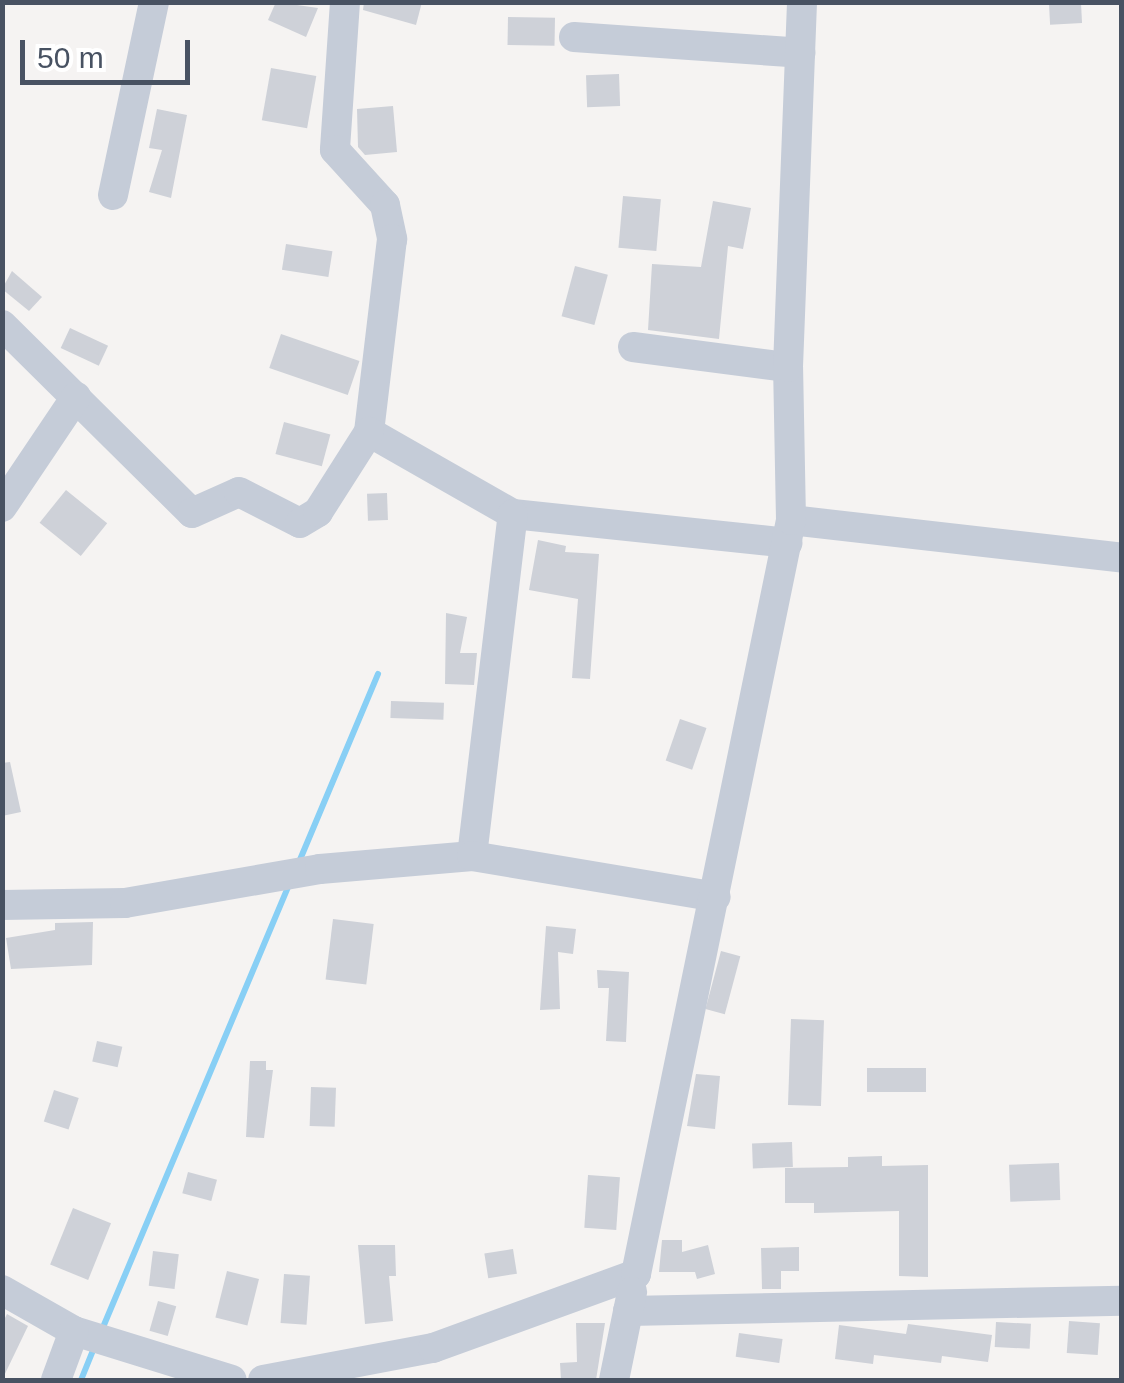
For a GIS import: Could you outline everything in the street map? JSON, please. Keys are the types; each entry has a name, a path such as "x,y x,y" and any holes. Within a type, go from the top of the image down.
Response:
{"street":[{"path":"113,195 154,2"},
{"path":"2,325 192,513 239,492 300,523 318,512 369,432 392,239 385,206 335,150 345,2"},
{"path":"614,1380 789,532 788,367 802,2"},
{"path":"574,38 800,53"},
{"path":"634,347 788,367"},
{"path":"2,507 76,397"},
{"path":"369,432 513,514 1122,558"},
{"path":"472,856 513,514"},
{"path":"2,905 125,903 320,869 472,856 716,896"},
{"path":"263,1380 432,1348 636,1274"},
{"path":"2,1290 92,1338 175,1374 232,1380"},
{"path":"628,1311 1122,1301"},
{"path":"56,1380 92,1338"}],"building":[{"path":"276,2 318,8 306,37 268,20"},
{"path":"364,2 422,2 416,25 363,10"},
{"path":"1081,3 1082,23 1050,25 1049,5"},
{"path":"508,17 555,18 555,46 508,45"},
{"path":"271,68 316,76 307,128 262,120"},
{"path":"619,74 620,106 587,107 586,75"},
{"path":"393,106 397,152 365,155 358,147 357,109"},
{"path":"157,109 187,115 171,198 149,192 162,150 149,148"},
{"path":"623,196 661,199 656,251 618,248"},
{"path":"713,201 751,208 743,249 728,246 719,339 648,330 652,264 701,267"},
{"path":"286,244 332,251 328,277 282,270"},
{"path":"575,266 608,275 594,325 562,316"},
{"path":"12,271 42,297 29,311 2,289"},
{"path":"70,328 108,346 99,366 61,348"},
{"path":"281,334 359,361 348,395 269,368"},
{"path":"284,422 330,434 322,466 275,454"},
{"path":"66,490 107,523 81,556 40,523"},
{"path":"387,493 388,520 368,521 367,494"},
{"path":"538,540 566,546 565,552 599,554 590,679 572,678 578,599 529,590"},
{"path":"446,613 467,617 460,653 477,653 474,685 445,684"},
{"path":"391,701 444,703 443,720 390,718"},
{"path":"680,719 706,728 692,770 666,761"},
{"path":"10,762 21,812 2,816 2,763"},
{"path":"333,919 374,924 366,985 326,980"},
{"path":"93,922 92,965 11,969 6,938 55,930 55,923"},
{"path":"546,926 576,929 573,954 558,952 560,1009 540,1010"},
{"path":"721,951 740,956 725,1014 705,1009"},
{"path":"597,970 629,972 626,1042 606,1041 609,988 598,988"},
{"path":"791,1019 824,1020 821,1106 788,1105"},
{"path":"97,1041 122,1047 118,1067 92,1061"},
{"path":"250,1061 266,1061 266,1070 273,1070 264,1138 246,1137"},
{"path":"867,1068 926,1068 926,1092 867,1092"},
{"path":"696,1074 720,1076 715,1129 687,1126"},
{"path":"311,1087 336,1088 335,1127 310,1126"},
{"path":"54,1090 79,1098 69,1129 44,1121"},
{"path":"792,1142 793,1167 753,1168 752,1143"},
{"path":"882,1156 882,1166 928,1165 928,1277 899,1276 899,1211 814,1213 814,1203 785,1203 785,1168 848,1167 848,1157"},
{"path":"1059,1163 1060,1200 1010,1202 1009,1165"},
{"path":"188,1172 217,1180 211,1201 182,1193"},
{"path":"588,1175 620,1177 616,1230 584,1228"},
{"path":"73,1208 111,1223 88,1280 50,1265"},
{"path":"662,1240 682,1240 682,1252 708,1245 715,1274 697,1279 695,1272 659,1272"},
{"path":"358,1245 395,1245 396,1276 389,1276 393,1321 365,1324"},
{"path":"799,1247 799,1271 781,1271 781,1289 762,1289 761,1248"},
{"path":"513,1249 517,1274 488,1278 484,1254"},
{"path":"153,1251 179,1254 175,1289 149,1286"},
{"path":"227,1271 259,1279 247,1326 215,1318"},
{"path":"284,1274 310,1276 307,1325 281,1323"},
{"path":"158,1301 176,1306 168,1336 149,1331"},
{"path":"7,1314 28,1326 2,1380 2,1324"},
{"path":"1069,1321 1100,1323 1098,1355 1067,1353"},
{"path":"996,1322 1031,1324 1030,1349 995,1347"},
{"path":"576,1323 605,1323 596,1380 561,1380 560,1363 577,1362"},
{"path":"908,1324 992,1335 988,1362 942,1356 941,1363 874,1355 873,1364 835,1359 839,1325 906,1334"},
{"path":"739,1333 783,1339 779,1363 736,1357"}],"waterway":[{"path":"299,862 378,674"},
{"path":"101,1332 290,882"},
{"path":"81,1380 94,1348"}]}
